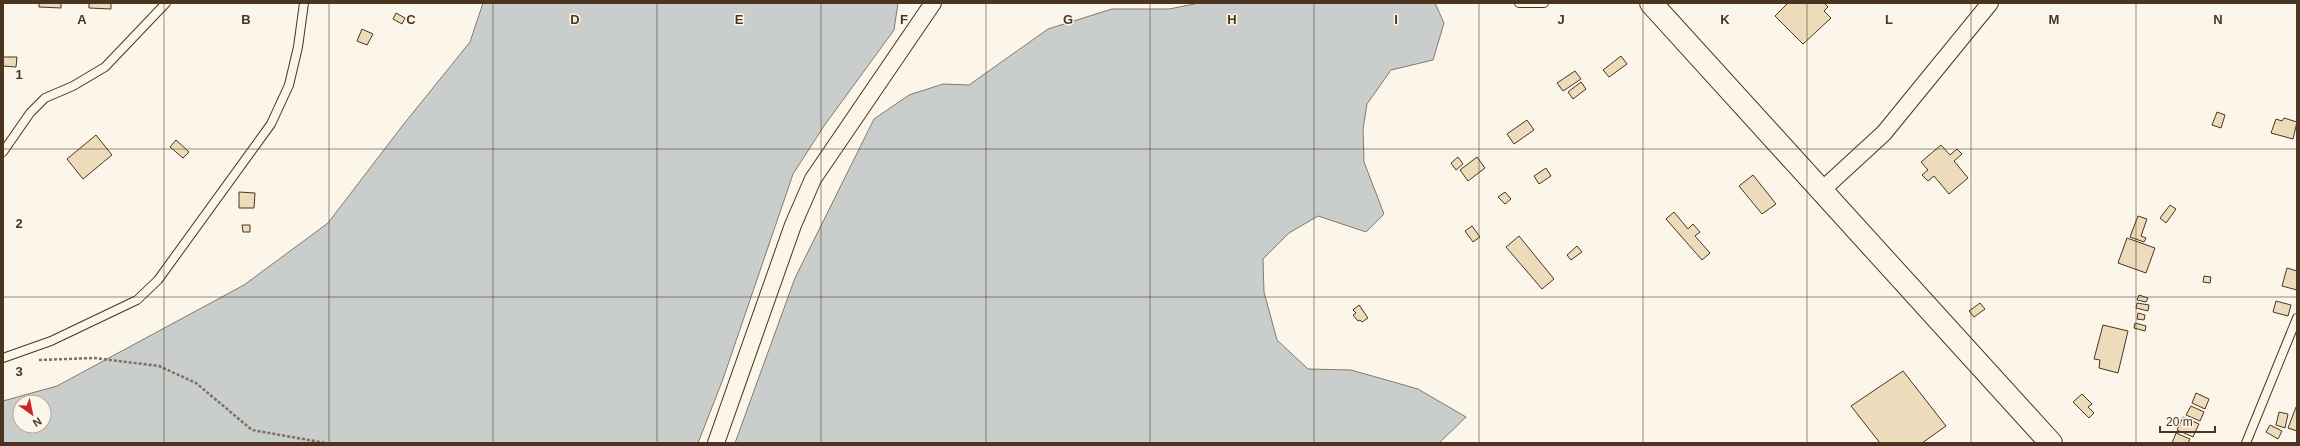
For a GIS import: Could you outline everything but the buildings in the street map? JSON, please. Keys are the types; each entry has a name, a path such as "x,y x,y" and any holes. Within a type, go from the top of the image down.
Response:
{"main road":[{"path":"1650,3 2051,443"}],"street":[{"path":"716,443 793,225 813,179 933,3"},
{"path":"1822,190 1884,133 1990,3"}],"lane":[{"path":"3,152 8,147 30,112 44,98 73,86 105,67 166,3"},
{"path":"3,358 51,341 137,300 158,280 271,124 288,85 298,47 304,3"},
{"path":"1519,3 1544,3"},
{"path":"2246,443 2297,318"}],"path":[{"path":"33,360 94,358 159,366 196,383 252,430 326,443"}],"shaded area":[{"path":"483,3 898,3 894,30 824,126 793,174 723,379 698,443 3,443 3,401 12,398 12,434 52,434 52,394 28,394 57,386 244,285 328,223 403,125 470,42"},
{"path":"1199,3 1435,3 1444,23 1433,60 1391,70 1367,104 1363,129 1364,162 1384,214 1366,232 1318,216 1289,233 1263,259 1264,292 1277,340 1308,369 1351,370 1418,389 1466,417 1439,443 735,443 795,278 874,119 909,95 943,84 969,85 1048,29 1112,9 1169,9"}]}
